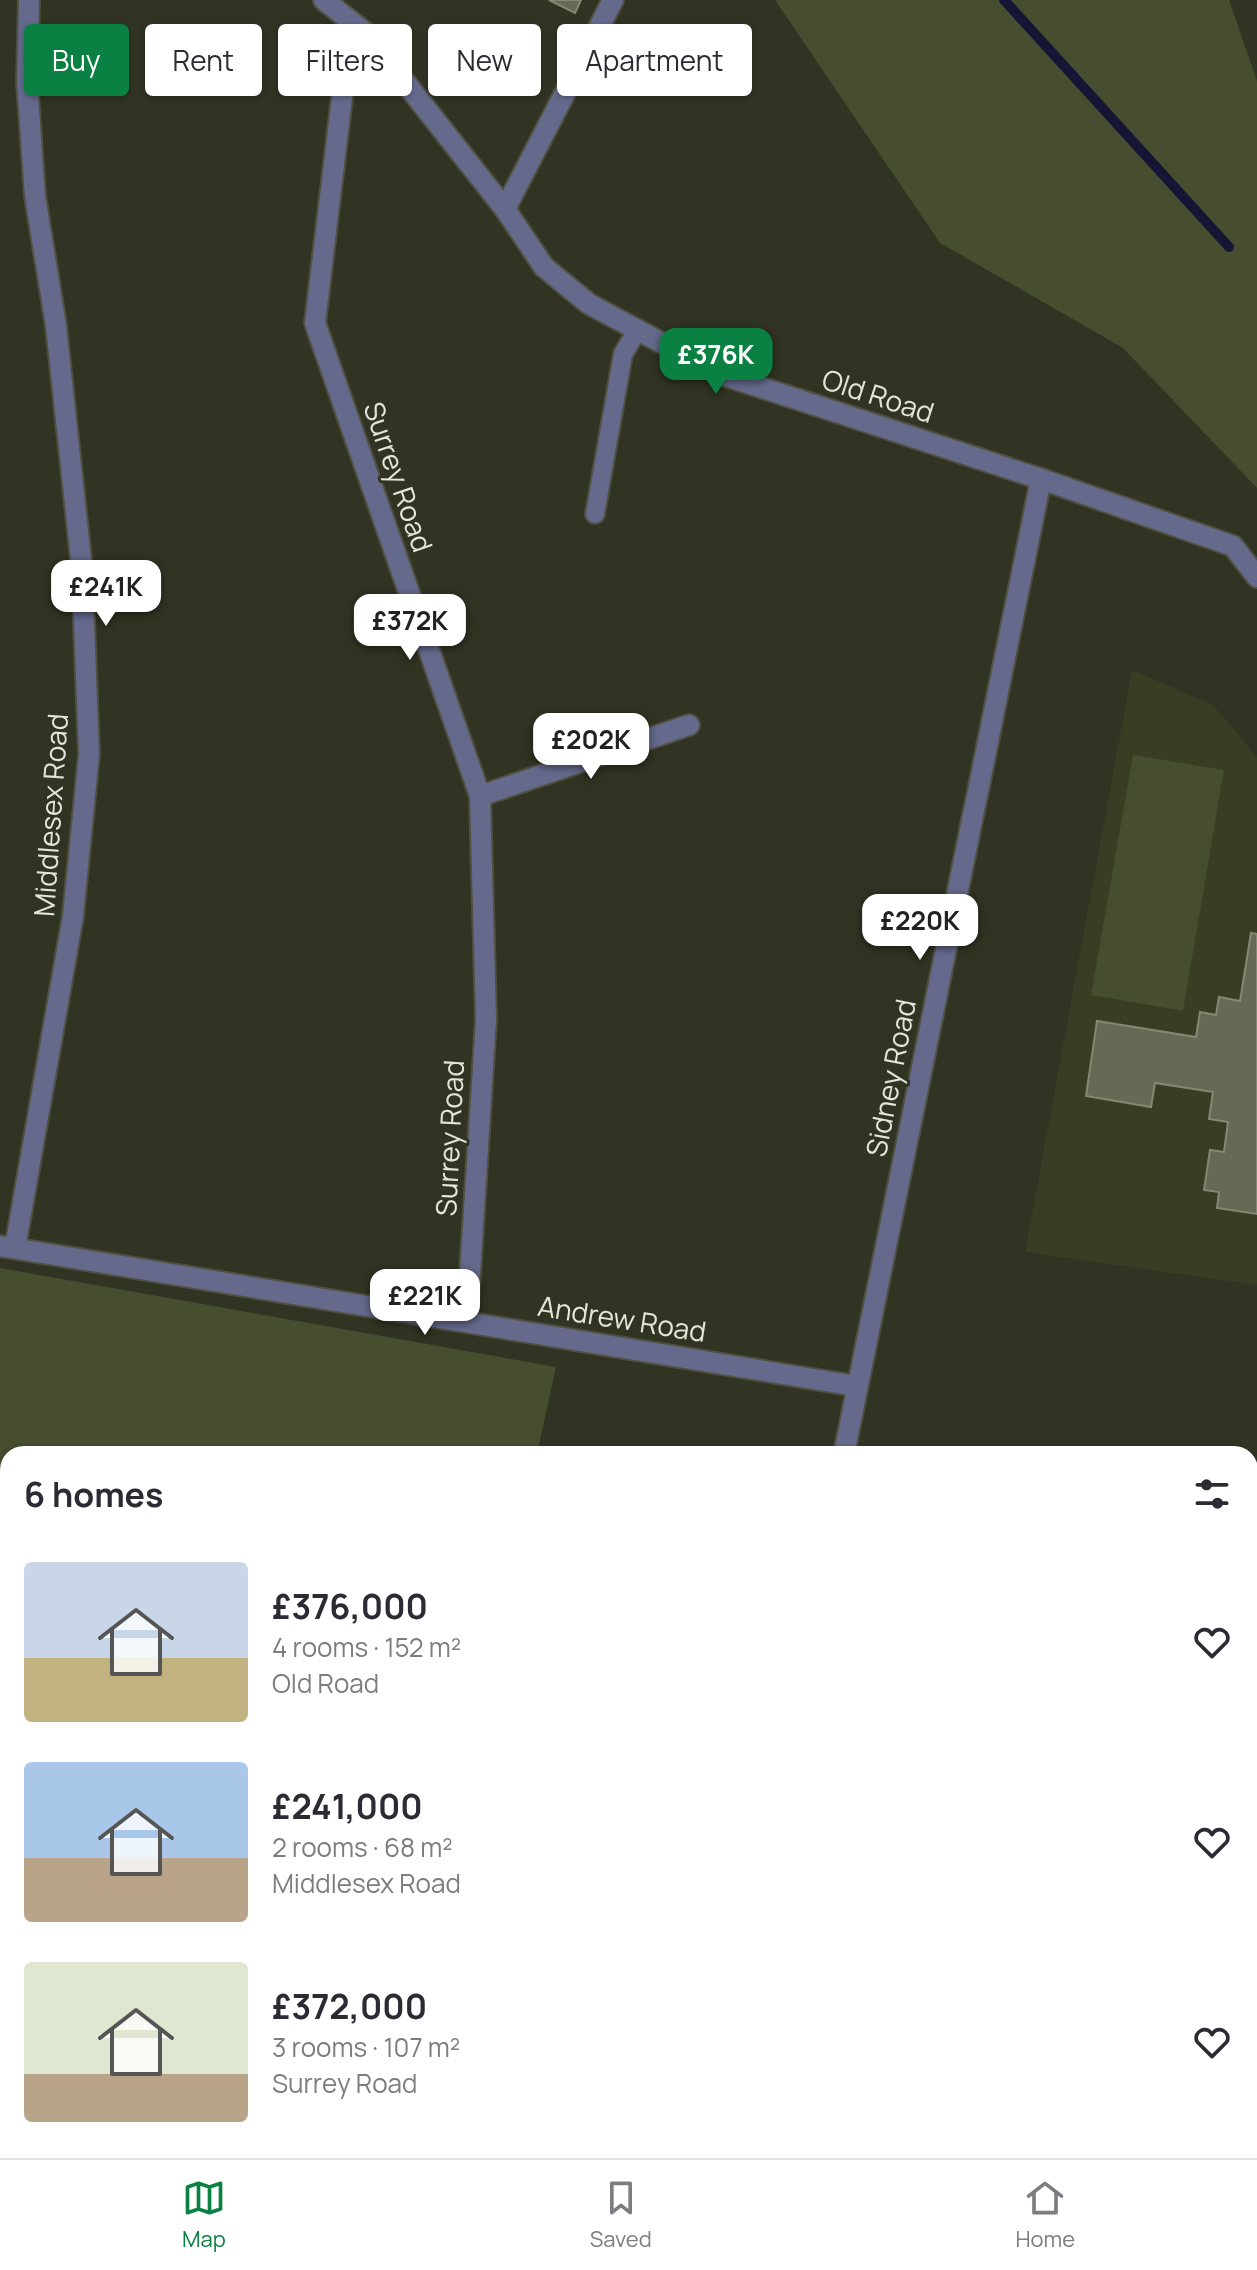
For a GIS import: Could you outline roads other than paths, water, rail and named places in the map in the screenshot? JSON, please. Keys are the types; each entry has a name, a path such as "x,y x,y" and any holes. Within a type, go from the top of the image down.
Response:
{"street":[{"name":"Middlesex Road","path":"7,1247 73,916 89,754 82,569 56,326 35,196 27,82 29,0"},
{"name":"Old Road","path":"324,0 354,24"},
{"path":"505,209 613,0"},
{"name":"Old Road","path":"412,91 505,209 544,267 589,304 720,374 1041,479 1233,546 1257,577"},
{"name":"Surrey Road","path":"342,96 315,323 480,796 486,1019 467,1322"},
{"name":"Sidney Road","path":"845,1446 1041,479"},
{"path":"480,796 689,725"},
{"name":"Andrew Road","path":"7,1247 856,1386"}],"lane":[{"path":"595,514 623,354 638,329"}],"waterway":[{"path":"1004,0 1229,247"}]}
